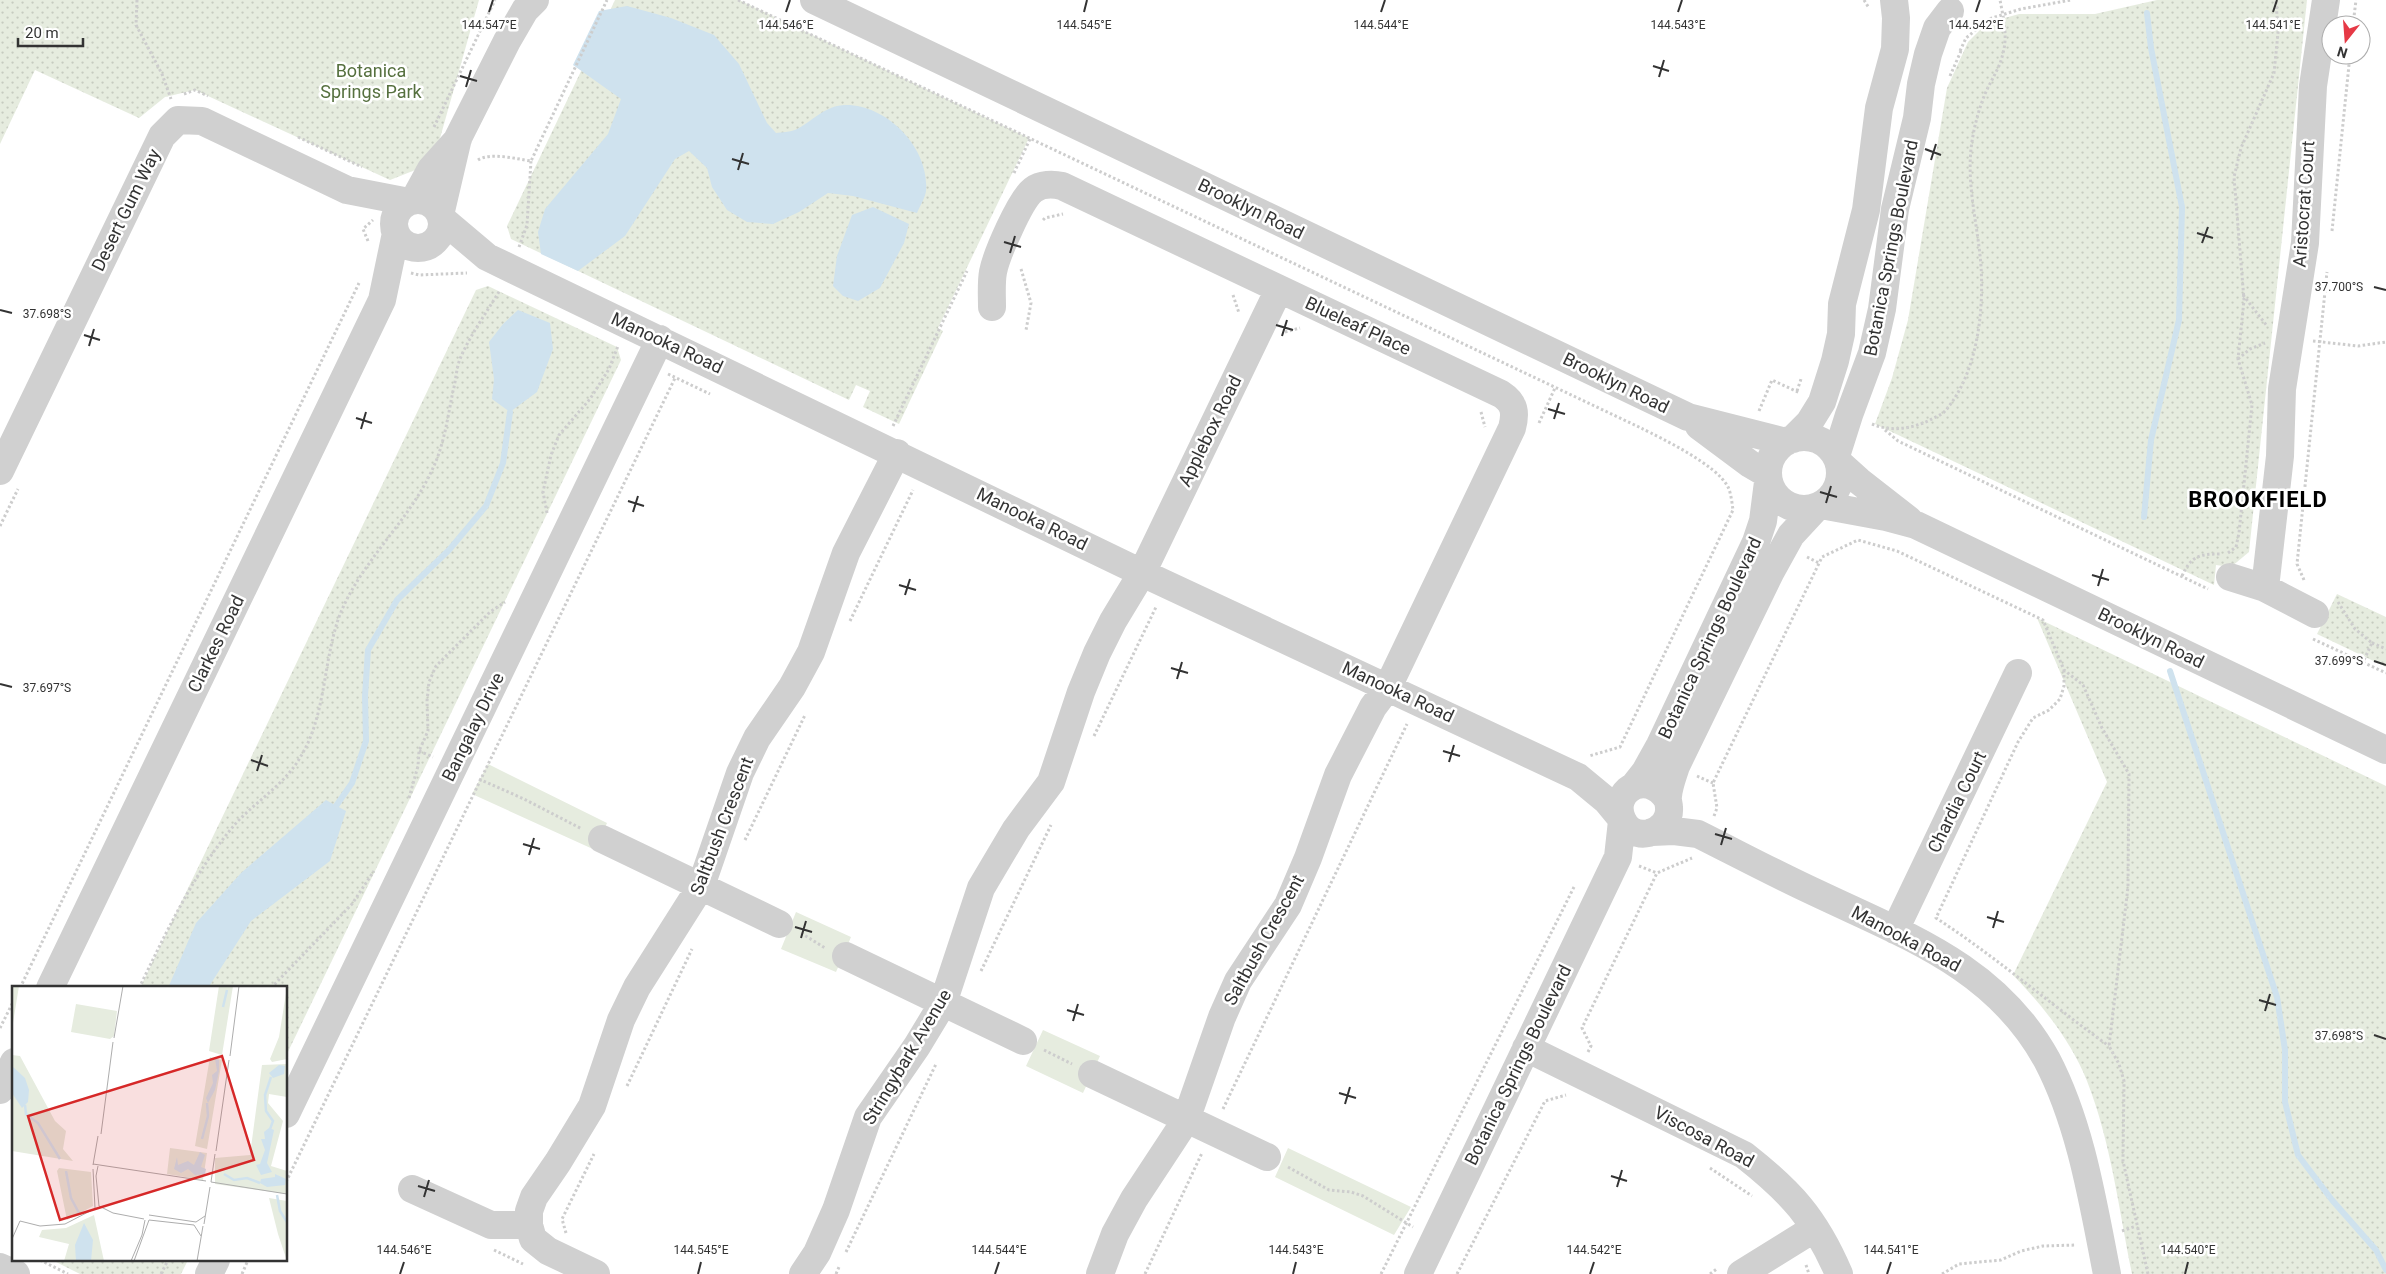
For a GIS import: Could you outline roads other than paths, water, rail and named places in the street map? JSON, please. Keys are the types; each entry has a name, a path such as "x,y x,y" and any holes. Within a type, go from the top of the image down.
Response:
{"street":[{"name":"Brooklyn Road","path":"814,0 1688,417 1749,433 1790,440"},
{"path":"1895,0 1904,10 1914,16 1926,19 1938,17 1959,3"},
{"name":"Botanica Springs Boulevard","path":"1790,440 1809,423 1822,402 1835,360 1840,334 1842,304 1866,210 1879,108 1895,50 1895,0"},
{"name":"Aristocrat Court","path":"2265,588 2280,456 2282,389 2305,243 2313,86 2326,0"},
{"path":"441,217 458,138 483,85 530,3"},
{"name":"Botanica Springs Boulevard","path":"1838,459 1849,415 1872,354 1882,309 1895,209 1917,118 1921,84 1928,54 1937,28 1959,3"},
{"name":"Desert Gum Way","path":"11,476 162,136 178,120 202,121 347,190 430,203 436,208 441,217"},
{"path":"412,201 432,169 458,138"},
{"name":"Blueleaf Place","path":"992,307 993,273 997,256 1030,217 1024,199 1033,189 1052,184 1062,186 1508,399 1514,407 1515,416 1512,428 1380,697"},
{"name":"Desert Gum Way","path":"347,190 400,240 413,248 429,245"},
{"name":"Clarkes Road","path":"382,300 380,223 395,216 399,210 412,201"},
{"name":"Clarkes Road","path":"51,986 382,300 440,233 441,217"},
{"name":"Manooka Road","path":"441,217 481,267"},
{"name":"Manooka Road","path":"429,245 660,339 895,440 1142,573 1380,697 1578,778 1632,787"},
{"name":"Applebox Road","path":"1142,573 1279,289"},
{"name":"Bangalay Drive","path":"288,1110 660,339"},
{"name":"Brooklyn Road","path":"1688,417 1768,478"},
{"path":"1806,437 1818,440 1828,446 1838,459 1841,472 1836,492 1819,507 1804,510 1792,508 1773,493 1768,478 1772,455 1790,440 1806,437"},
{"name":"Saltbush Crescent","path":"529,1225 529,1211 534,1197 592,1106 621,1020 637,987 701,886 740,773 758,738 792,688 811,652 846,553 895,440"},
{"name":"Brooklyn Road","path":"1838,459 1858,481 1916,526"},
{"name":"Botanica Springs Boulevard","path":"1632,787 1645,772 1660,745 1756,542 1763,521 1768,478"},
{"name":"Brooklyn Road","path":"1819,507 1886,517 1916,526 2386,750"},
{"name":"Botanica Springs Boulevard","path":"1668,801 1670,784 1676,766 1770,573 1792,535 1819,507"},
{"name":"Stringybark Avenue","path":"803,1274 817,1253 836,1210 868,1117 917,1046 943,1003 981,888 1016,829 1051,782 1081,692 1097,653 1113,621 1142,573"},
{"path":"2220,583 2265,588 2318,626"},
{"name":"Chardia Court","path":"1895,930 2018,674"},
{"name":"Saltbush Crescent","path":"1100,1274 1115,1234 1134,1199 1186,1120 1222,1017 1238,981 1288,905 1308,858 1338,775 1380,697"},
{"name":"Manooka Road","path":"1578,778 1606,801 1622,819"},
{"path":"1648,784 1656,787 1668,801 1668,816 1664,824 1650,833 1631,830 1622,819 1620,801 1632,787 1648,784"},
{"name":"Manooka Road","path":"1668,801 1701,836"},
{"name":"Botanica Springs Boulevard","path":"1418,1274 1618,857 1622,819"},
{"name":"Manooka Road","path":"1650,833 1674,831 1701,836 1938,952 1981,980 2017,1016 2047,1061 2069,1113 2107,1274"},
{"name":"Botanica Springs Boulevard","path":"1618,857 1650,833"},
{"path":"602,839 779,924"},
{"path":"846,956 1023,1041"},
{"name":"Viscosa Road","path":"1526,1048 1572,1084 1744,1155 1774,1178 1803,1209 1807,1233 1825,1242 1839,1274"},
{"path":"0,1090 12,1066"},
{"path":"1092,1074 1267,1157"},
{"path":"412,1189 491,1225 529,1225 533,1239 555,1254 596,1274"},
{"path":"1741,1274 1807,1233"},
{"path":"209,1274 215,1262"},
{"path":"0,1267 16,1274"}],"water":[{"path":"627,6 671,18 714,35 739,64 767,123 776,133 795,130 825,111 846,105 862,107 891,121 914,145 921,160 925,175 926,191 917,213 853,196 828,193 799,212 773,224 747,222 727,210 712,187 707,168 689,151 675,159 625,236 578,271 541,254 538,232 545,209 608,134 621,99 573,65 599,11"},
{"path":"873,207 909,224 904,243 880,288 858,301 843,296 833,286 837,256 852,215"},
{"path":"518,310 550,323 553,349 537,392 510,412 492,399 494,379 489,342 503,324"},
{"path":"326,800 346,811 330,861 251,921 209,986 169,986 196,923 241,873"}],"waterway":[{"path":"2144,517 2151,440 2179,320 2182,207 2151,48 2147,13"},
{"path":"336,806 352,783 366,741 365,696 368,650 397,600 449,550 486,506 503,463 510,412"},
{"path":"2170,671 2277,997 2285,1050 2285,1102 2298,1155 2332,1200 2376,1250 2386,1270"}],"district":[{"name":"BROOKFIELD","path":"2258,499"}],"park label":[{"name":"Botanica Springs Park","path":"371,81"}]}
